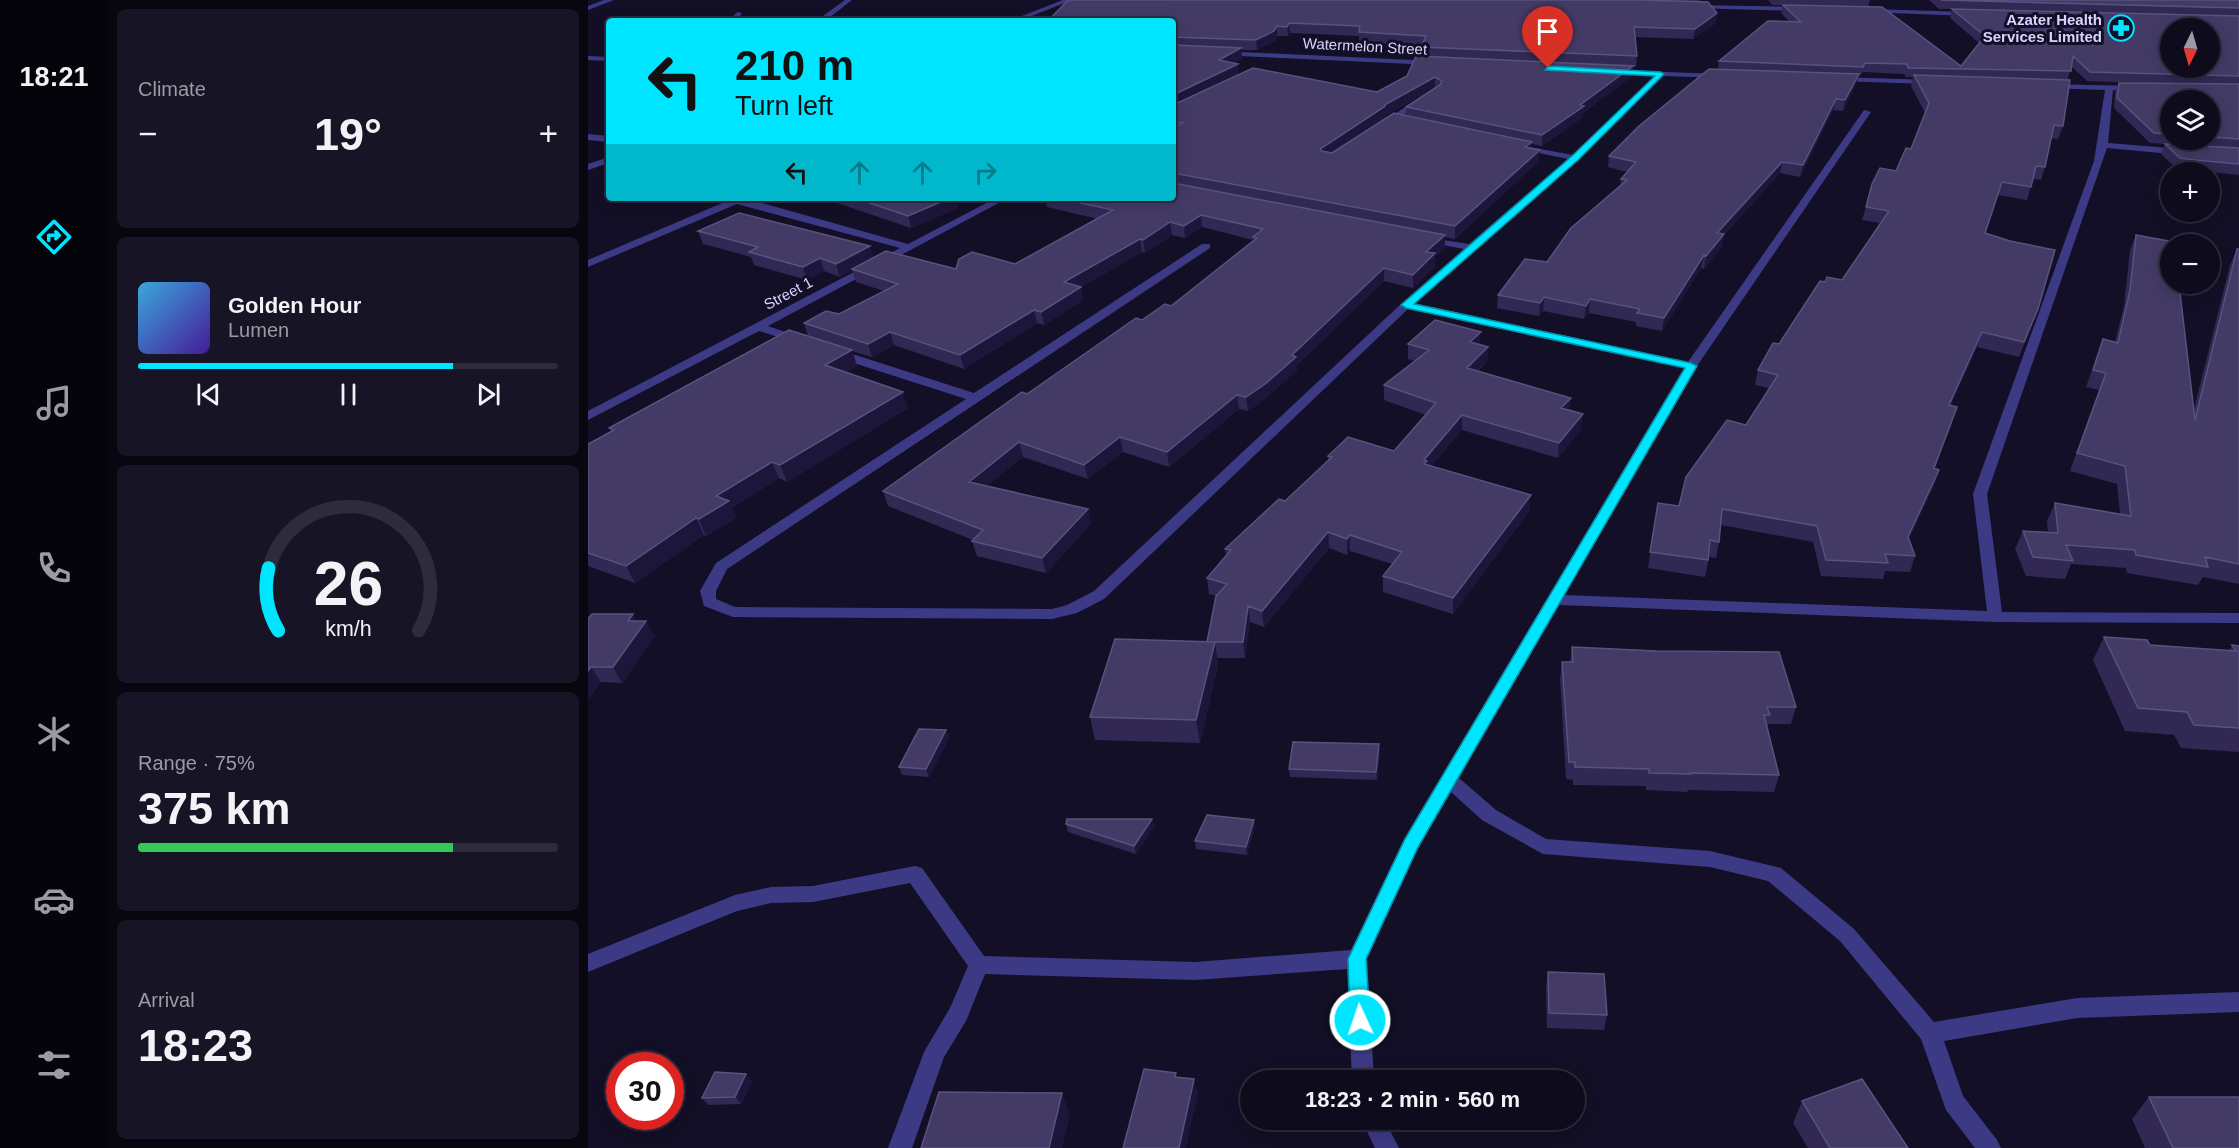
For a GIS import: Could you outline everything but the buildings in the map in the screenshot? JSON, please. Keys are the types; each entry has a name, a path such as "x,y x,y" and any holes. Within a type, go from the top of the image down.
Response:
{"street":[{"path":"588,8 611,0"},
{"path":"824,18 849,0"},
{"path":"1021,18 1068,0"},
{"path":"1686,6 1813,10"},
{"path":"1918,6 1925,13"},
{"path":"1858,11 1972,14"},
{"path":"735,18 739,13"},
{"name":"Watermelon Street","path":"1206,52 1261,59 1445,63"},
{"path":"588,58 606,59"},
{"path":"1604,71 1730,76"},
{"path":"1206,246 721,566 708,591 709,602 733,612 1052,614 1072,609 1100,595 1406,305 1575,158 1661,74"},
{"path":"1833,79 1946,83"},
{"path":"2034,86 2145,88"},
{"path":"1995,617 1980,494 2103,145 2109,88"},
{"path":"1372,131 1436,92"},
{"path":"1363,1070 1357,959 1411,844 1691,366 1867,112"},
{"path":"1390,119 1402,122"},
{"path":"588,137 606,139"},
{"path":"2103,145 2192,152"},
{"path":"1517,146 1575,158"},
{"path":"588,167 606,161"},
{"path":"588,264 729,201"},
{"path":"741,201 908,247"},
{"name":"Street 1","path":"588,416 997,201"},
{"path":"1415,237 1472,248"},
{"path":"588,252 601,258"},
{"path":"1406,305 1691,366"},
{"path":"757,326 973,398"},
{"path":"1554,600 1995,617 2239,618"},
{"path":"1449,780 1489,815 1543,846 1710,859 1774,874 1846,935 1930,1033 1954,1102 1989,1148"},
{"path":"588,963 735,903 771,895 813,894 915,874 979,965"},
{"path":"979,965 1195,971 1357,959"},
{"path":"900,1148 935,1052 958,1014 979,965"},
{"path":"1930,1033 2077,1008 2239,1002"},
{"path":"1378,1130 1387,1148"}],"place":[{"name":"Azater Health Services Limited","path":"2121,28"}],"route":[{"path":"1360,1020 1357,959 1411,844 1691,366 1406,305 1575,158 1661,74 1548,68"}]}
